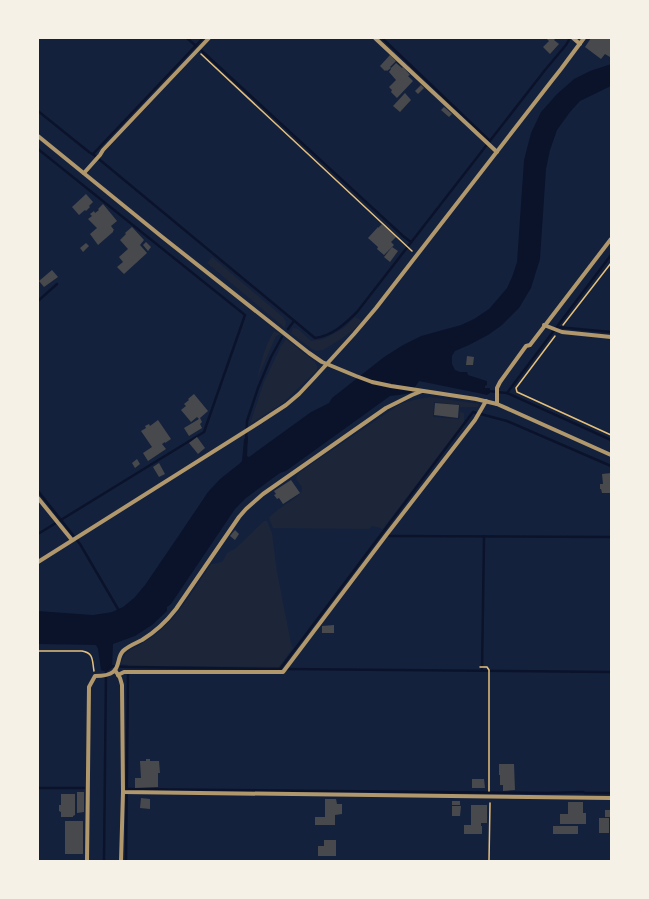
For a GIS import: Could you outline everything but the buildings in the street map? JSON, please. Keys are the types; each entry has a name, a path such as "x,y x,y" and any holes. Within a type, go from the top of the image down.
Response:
{"street":[{"path":"84,173 103,150 209,38"},
{"path":"374,38 484,142 497,152"},
{"path":"573,38 580,44"},
{"path":"38,562 260,422 286,405 299,394 376,308 584,38"},
{"path":"38,136 309,353 327,364 372,382 497,404 611,455"},
{"path":"497,404 496,395 500,382 526,346 530,345 611,239"},
{"path":"544,325 559,331 611,337"},
{"path":"121,861 123,693 117,668 120,654 125,649 150,635 171,616 240,517 256,500 390,406 422,391"},
{"path":"118,675 124,672 283,672 477,416 486,401"},
{"path":"38,498 72,540"},
{"path":"87,861 89,687 95,676 109,675 117,668"},
{"path":"123,792 611,798"}],"path":[{"path":"197,50 409,248"},
{"path":"563,325 611,263"},
{"path":"559,331 516,388 517,392 611,435"},
{"path":"38,652 88,652 91,654 95,676"},
{"path":"480,667 487,667 489,673 489,790"},
{"path":"489,861 490,797"}],"shaded area":[{"path":"611,64 611,86 580,101 557,130 550,150 546,169 540,259 531,288 519,308 502,325 488,335 455,351 452,356 452,364 455,370 467,372 468,375 487,381 485,388 490,388 490,393 487,395 419,381 411,393 390,396 286,471 280,473 246,498 235,509 171,604 167,607 167,611 152,625 135,636 113,644 112,668 108,671 101,670 96,645 38,644 38,611 93,615 112,612 123,607 134,598 145,585 208,492 220,479 242,461 244,439 248,436 247,456 249,457 311,412 329,403 332,398 384,357 403,345 421,336 461,325 474,319 489,309 507,288 517,262 524,160 531,133 541,112 557,94 574,79 590,71"},
{"path":"212,257 283,317 286,322 285,328 207,263"},
{"path":"355,317 361,320 361,322 341,339 323,350 317,351 312,349 291,333 293,328 298,329 311,341 324,339 344,328"},
{"path":"274,331 280,334 276,336 257,379 262,360"},
{"path":"286,339 315,362 317,370 284,402 250,424 264,382 281,346"},
{"path":"429,397 479,404 478,407 460,407 460,405 434,402 433,417 459,419 460,412 464,413 464,422 382,530 381,528 372,526 369,529 273,528 269,518 302,491 302,487 296,479 300,472 400,404"},
{"path":"264,521 267,521 272,533 277,572 293,648 279,667 153,666 121,664 128,652 164,628 186,602 211,564 223,561 227,553 235,549"}],"waterway":[{"path":"187,38 196,46"},
{"path":"93,154 203,38"},
{"path":"382,38 490,141"},
{"path":"38,111 94,155 315,338 333,332 357,312 570,38"},
{"path":"202,51 411,242"},
{"path":"38,149 245,315 204,432 38,534"},
{"path":"507,393 611,255"},
{"path":"38,301 57,284"},
{"path":"288,329 294,321"},
{"path":"557,327 611,332"},
{"path":"246,441 247,421 258,388 271,357 282,337"},
{"path":"488,391 507,393 611,440"},
{"path":"110,666 280,669 473,412 507,421 611,466"},
{"path":"38,491 80,544 118,609"},
{"path":"389,536 611,537"},
{"path":"482,671 484,537"},
{"path":"285,669 611,672"},
{"path":"104,861 106,670"},
{"path":"126,861 128,672"},
{"path":"38,788 84,788"},
{"path":"127,789 611,793"}]}
